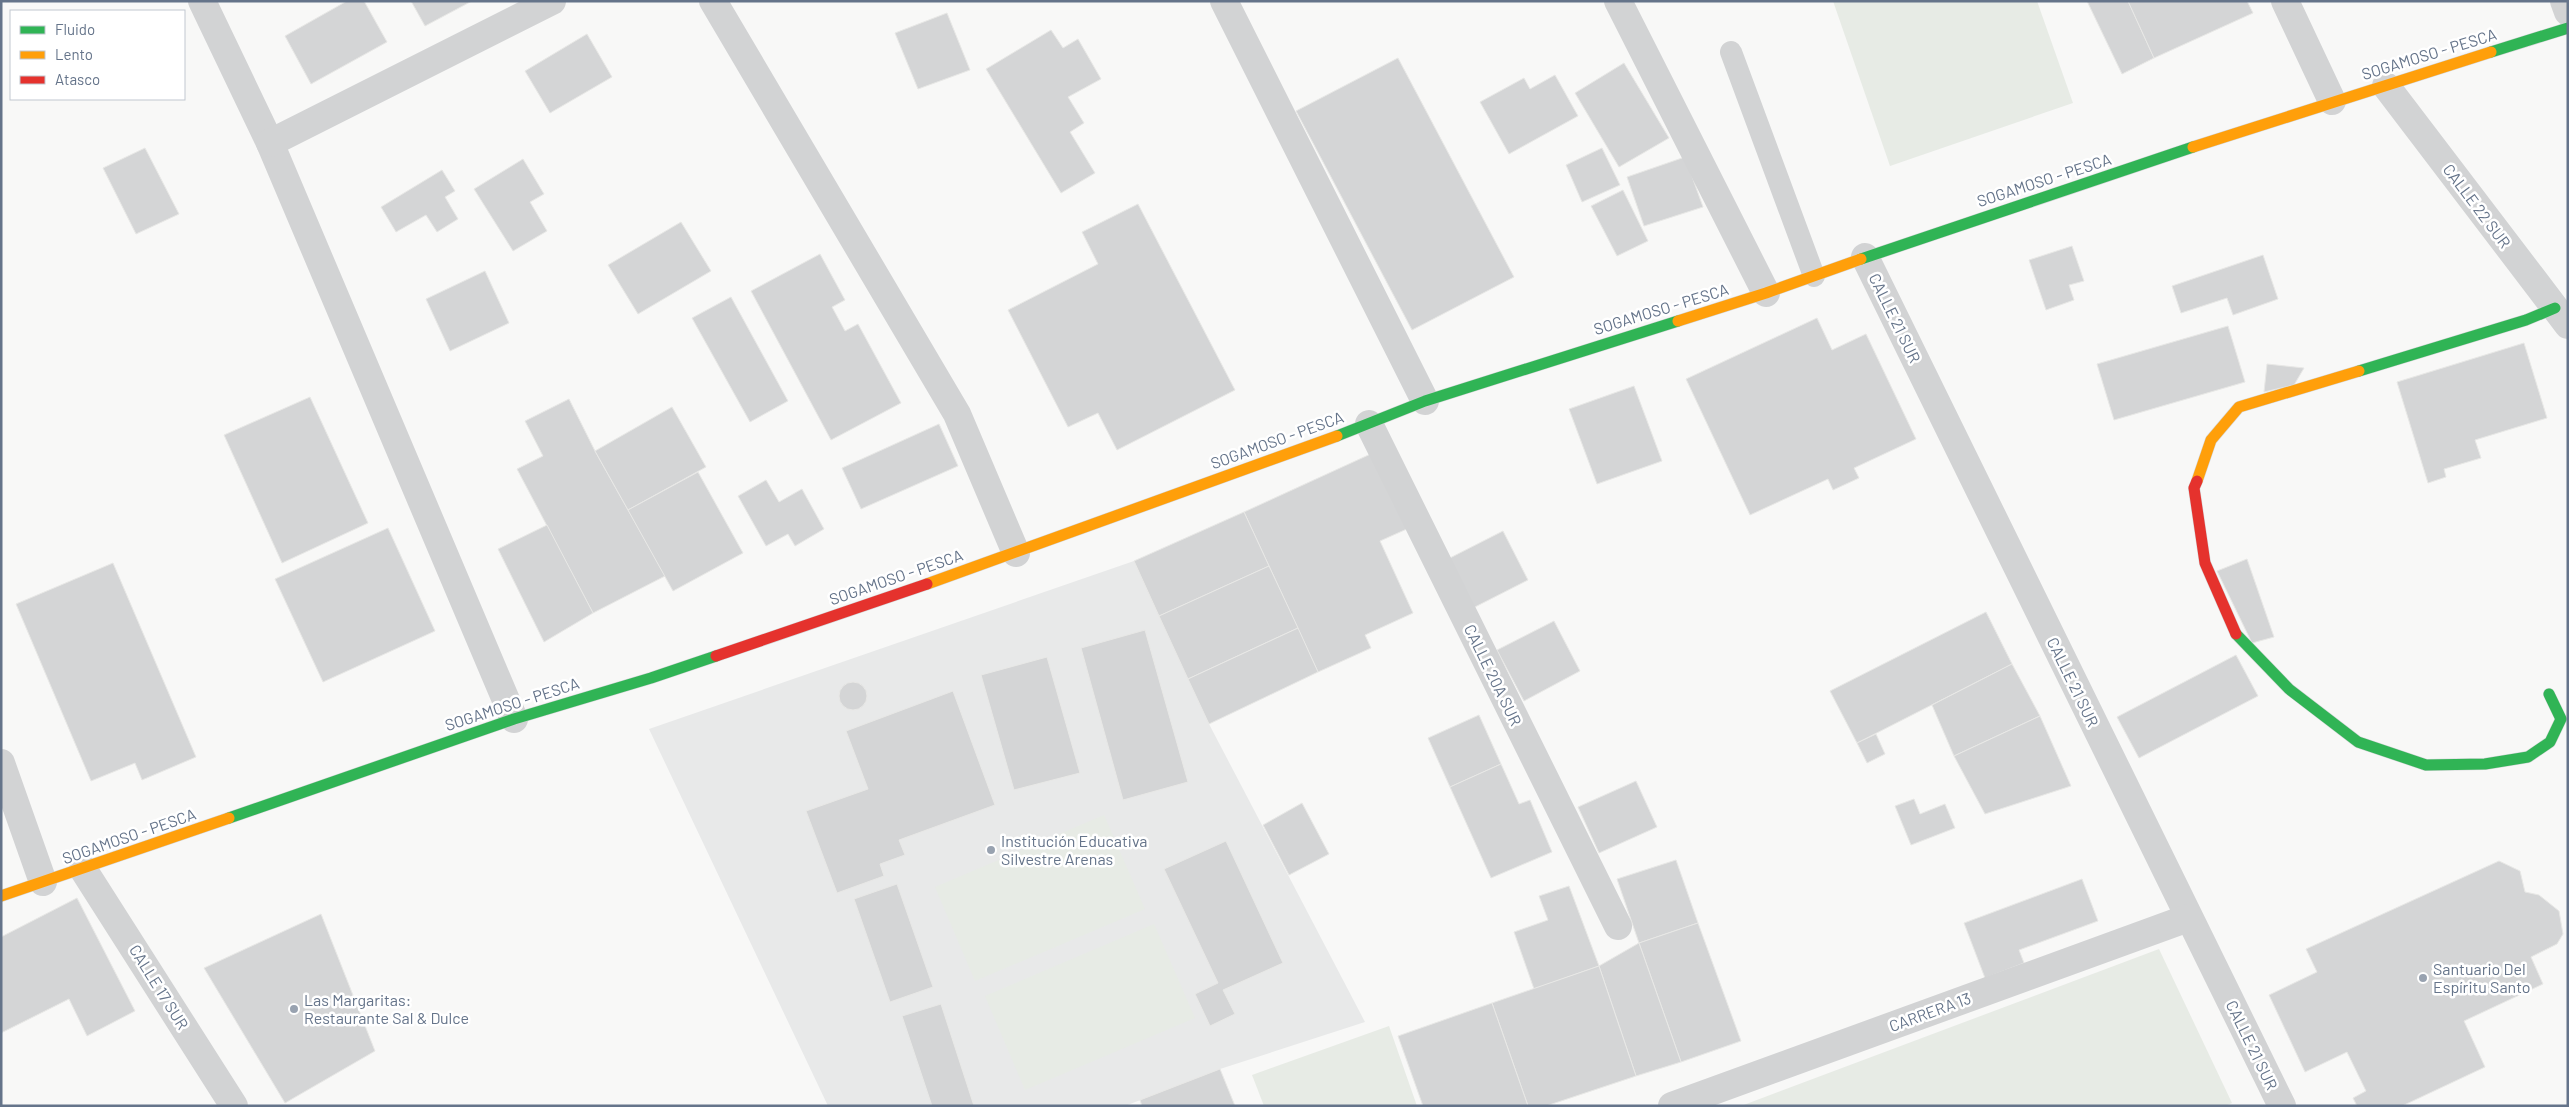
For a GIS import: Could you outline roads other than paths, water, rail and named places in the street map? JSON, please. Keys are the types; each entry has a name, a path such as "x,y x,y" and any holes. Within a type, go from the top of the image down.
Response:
{"main road":[{"name":"SOGAMOSO - PESCA","path":"1,896 83,870 514,719 651,678 1016,553 1106,518 1369,424 1424,401 1766,293 1865,257 2332,101 2386,86 2568,28"},
{"path":"2549,694 2561,719 2550,742 2528,757 2485,764 2426,765 2358,742 2289,689 2237,637 2205,563 2194,488 2211,440 2239,407 2526,320 2561,317"}],"street":[{"path":"202,1 270,143 514,719"},
{"path":"270,143 552,1"},
{"path":"713,1 957,414 1016,553"},
{"path":"1224,1 1424,401"},
{"path":"1618,1 1766,293"},
{"path":"2284,1 2332,101"},
{"path":"2564,1 2568,12"},
{"name":"CALLE 22 SUR","path":"2386,86 2561,317"},
{"name":"CALLE 21 SUR","path":"1865,257 2282,1106"},
{"name":"CALLE 20A SUR","path":"1369,424 1618,926"},
{"path":"1,762 43,882"},
{"name":"CALLE 17 SUR","path":"83,870 234,1106"},
{"name":"CARRERA 13","path":"1672,1106 2188,918"}],"lane":[{"path":"1730,52 1814,276"}],"place":[{"name":"Institución Educativa Silvestre Arenas","path":"991,850"},
{"name":"Santuario Del Espíritu Santo","path":"2423,978"},
{"name":"Las Margaritas: Restaurante Sal & Dulce","path":"294,1009"}]}
